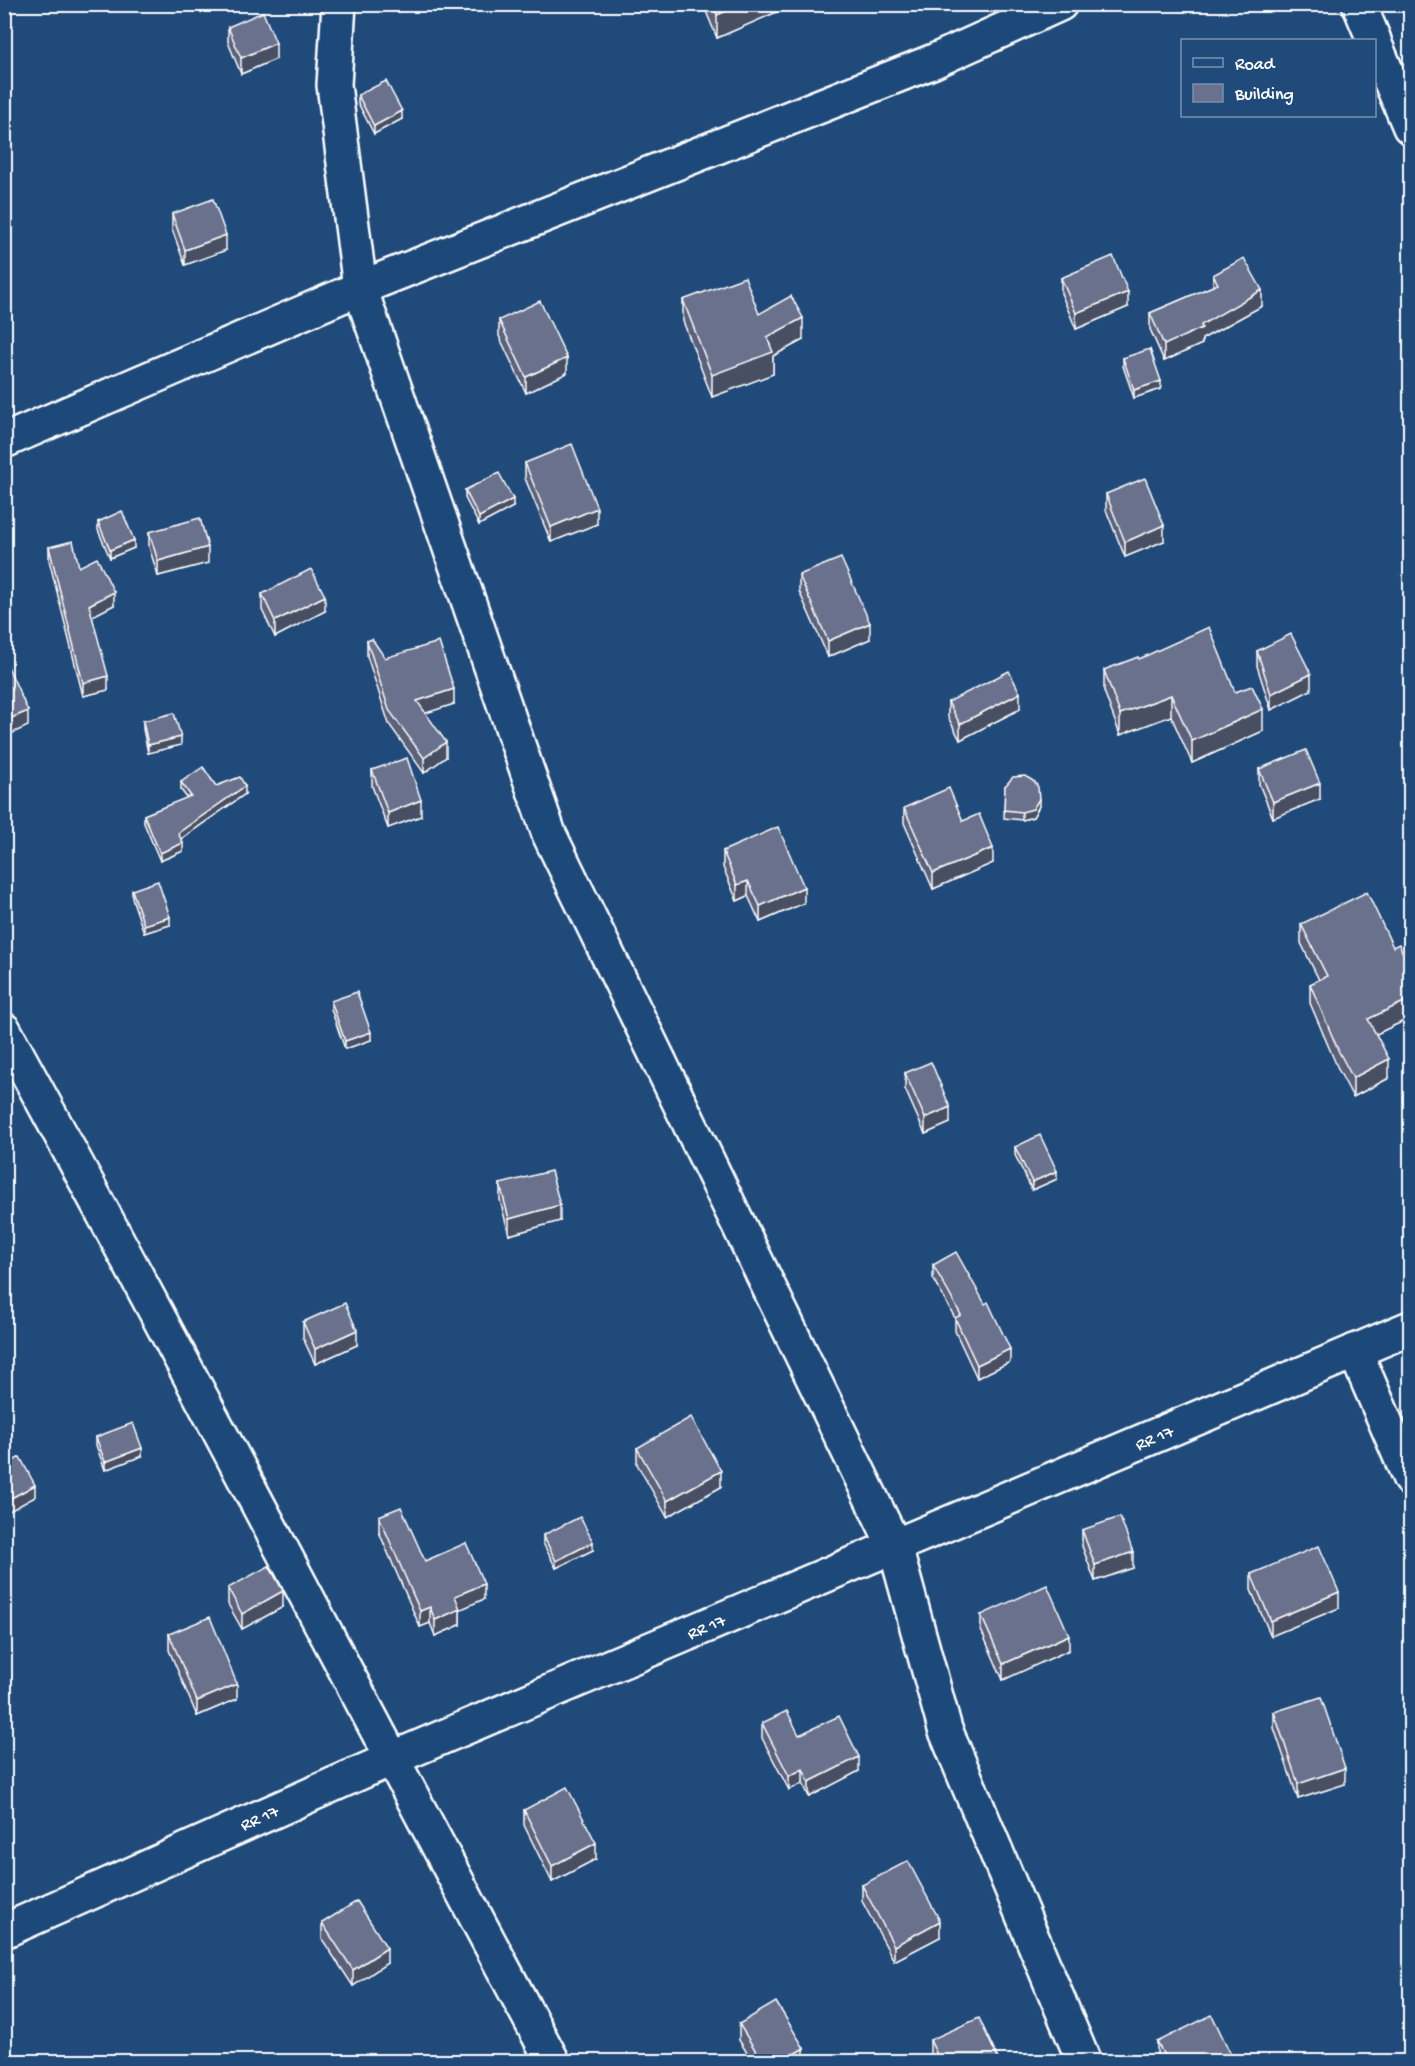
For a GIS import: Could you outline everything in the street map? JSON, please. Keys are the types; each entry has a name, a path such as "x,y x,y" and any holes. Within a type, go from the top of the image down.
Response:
{"street":[{"path":"339,4 334,86 360,288 549,834 895,1546 945,1729 1084,2061"},
{"path":"4,441 360,288 934,61 1060,4"},
{"path":"1359,4 1373,39"},
{"path":"1376,46 1410,127"},
{"path":"4,1030 554,2061"},
{"name":"RR 17","path":"4,1930 391,1759 1410,1328"},
{"path":"1355,1351 1410,1479"}],"building":[{"path":"713,4 742,4 717,15"},
{"path":"263,12 276,43 241,58 228,27"},
{"path":"386,81 402,111 374,126 358,95"},
{"path":"213,199 226,235 185,250 172,214"},
{"path":"1113,256 1128,292 1076,313 1061,278"},
{"path":"1244,258 1262,290 1201,325 1202,328 1164,345 1150,313 1218,284 1213,275"},
{"path":"745,277 759,314 791,296 803,318 767,337 773,352 712,375 683,300"},
{"path":"540,301 567,358 526,377 499,320"},
{"path":"1150,349 1161,381 1134,390 1123,358"},
{"path":"572,444 597,508 551,527 525,463"},
{"path":"499,473 513,499 479,517 465,490"},
{"path":"1145,478 1164,525 1125,542 1106,494"},
{"path":"122,511 134,540 110,550 98,522"},
{"path":"200,518 208,547 158,561 149,532"},
{"path":"73,541 79,567 97,558 114,592 89,605 108,676 83,683 49,547"},
{"path":"841,558 870,623 828,641 799,575"},
{"path":"311,569 325,596 275,621 262,594"},
{"path":"1209,627 1235,692 1252,686 1263,709 1192,741 1171,695 1120,714 1104,670 1138,657 1139,659"},
{"path":"1291,634 1311,674 1271,694 1257,651"},
{"path":"372,639 385,658 439,642 454,689 417,701 446,742 424,758 389,710 367,641"},
{"path":"4,658 28,711 4,721"},
{"path":"1009,671 1020,693 960,724 948,702"},
{"path":"174,713 181,737 148,745 143,721"},
{"path":"1306,750 1320,783 1273,802 1259,769"},
{"path":"407,758 421,800 388,813 372,770"},
{"path":"203,767 216,786 240,777 245,786 178,833 183,843 160,853 144,815 191,796 181,782"},
{"path":"1025,776 1035,782 1038,787 1039,799 1033,809 1022,812 1004,810 1005,786 1013,777"},
{"path":"949,788 963,821 979,814 993,848 933,873 904,808"},
{"path":"778,827 804,887 760,906 748,881 737,885 723,851"},
{"path":"158,881 170,917 144,925 132,890"},
{"path":"1367,892 1393,947 1399,944 1410,970 1410,999 1368,1019 1389,1059 1353,1078 1339,1052 1310,984 1327,976 1301,924"},
{"path":"357,992 371,1032 345,1041 331,1001"},
{"path":"931,1062 950,1107 925,1118 905,1073"},
{"path":"1040,1135 1057,1171 1032,1182 1015,1147"},
{"path":"551,1171 560,1205 509,1219 500,1184"},
{"path":"956,1252 985,1304 988,1302 1010,1349 977,1365 955,1318 961,1315 933,1265"},
{"path":"345,1303 357,1330 315,1349 303,1322"},
{"path":"691,1417 721,1471 667,1501 637,1448"},
{"path":"133,1423 142,1448 105,1462 96,1437"},
{"path":"20,1457 35,1485 4,1502 4,1466"},
{"path":"401,1507 425,1561 466,1543 484,1584 455,1596 460,1609 435,1620 430,1607 420,1611 379,1516"},
{"path":"580,1517 593,1542 556,1561 543,1535"},
{"path":"1120,1517 1133,1552 1095,1565 1082,1530"},
{"path":"1319,1546 1339,1592 1271,1621 1251,1574"},
{"path":"269,1566 283,1591 242,1614 228,1588"},
{"path":"1047,1585 1069,1635 1003,1664 981,1615"},
{"path":"210,1617 237,1684 197,1701 169,1634"},
{"path":"1321,1697 1345,1768 1298,1784 1274,1712"},
{"path":"787,1711 799,1735 839,1716 859,1757 809,1782 803,1769 789,1776 762,1723"},
{"path":"567,1787 596,1843 552,1866 524,1810"},
{"path":"908,1861 940,1921 894,1946 862,1885"},
{"path":"357,1901 387,1948 353,1970 322,1923"},
{"path":"776,2002 804,2048 782,2061 762,2061 739,2024"},
{"path":"1212,2015 1234,2061 1167,2061 1157,2042"},
{"path":"979,2018 999,2061 940,2061 930,2040"}]}
